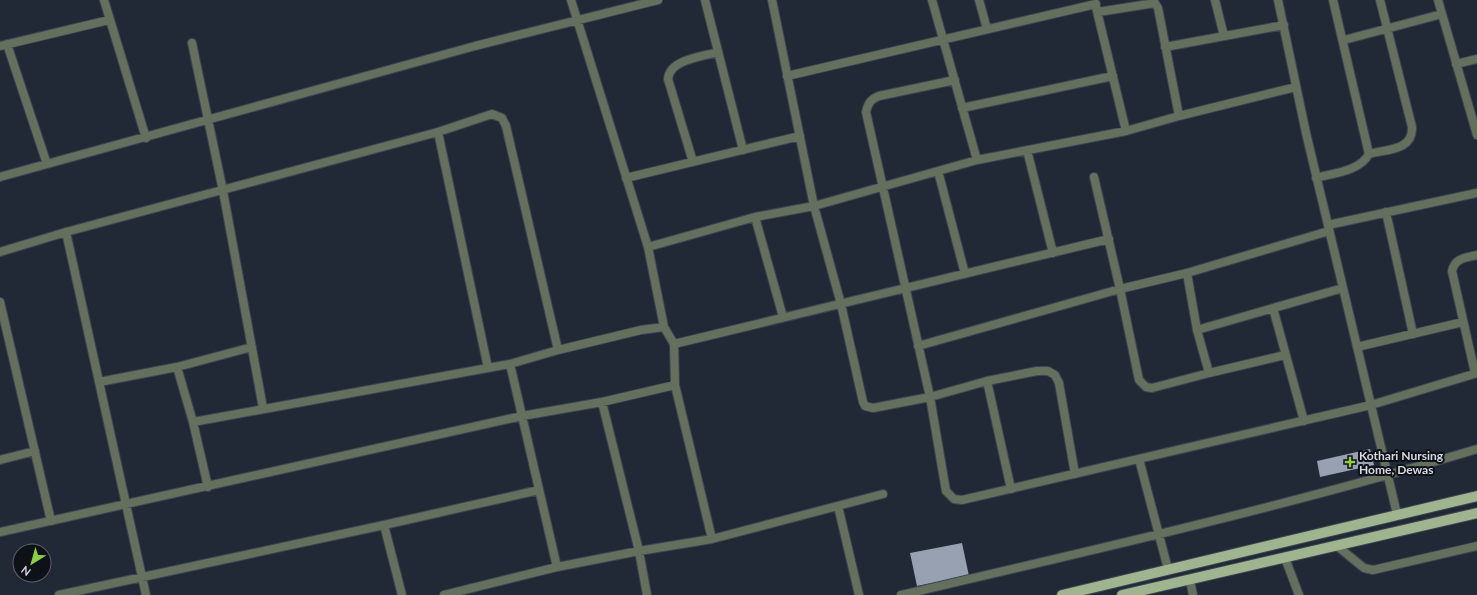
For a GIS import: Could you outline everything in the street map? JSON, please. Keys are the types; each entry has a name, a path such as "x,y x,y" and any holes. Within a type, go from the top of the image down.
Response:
{"main road":[{"path":"1062,595 1477,496"},
{"path":"1122,595 1477,513"}],"street":[{"path":"104,0 146,138"},
{"path":"571,0 648,247 664,327 674,344 675,385 712,539"},
{"path":"0,177 208,121 475,46 658,0"},
{"path":"705,0 743,150"},
{"path":"772,0 814,206 841,304 862,402 865,406 873,408 930,397 987,381 1036,371 1048,371 1055,375 1058,383 1075,474"},
{"path":"932,0 944,38 977,160"},
{"path":"979,0 987,29"},
{"path":"1215,0 1224,36"},
{"path":"1278,0 1316,178 1397,514"},
{"path":"1333,0 1344,40 1369,154"},
{"path":"1316,178 1359,165 1369,154 1404,146 1410,141 1412,127 1380,0"},
{"path":"1438,0 1477,135"},
{"path":"787,76 944,38 1096,6 1155,3 1158,8 1179,116"},
{"path":"1096,6 1126,131"},
{"path":"1344,40 1387,30 1442,14"},
{"path":"47,164 4,45 109,20"},
{"path":"1166,47 1284,25"},
{"path":"192,43 263,408"},
{"path":"693,162 668,79 668,74 670,70 678,64 718,52"},
{"path":"1456,64 1477,59"},
{"path":"962,108 1113,76"},
{"path":"955,80 879,96 873,99 868,105 866,112 930,397 946,491 954,498 962,500 1371,405 1476,373 1452,271 1454,263 1458,260 1477,255"},
{"path":"648,247 755,217 814,206 977,160 1126,131 1179,116 1296,87"},
{"path":"0,252 66,232 438,132 492,114 502,118 506,126 558,350"},
{"path":"438,132 488,368"},
{"path":"626,178 800,136"},
{"path":"1027,150 1053,253"},
{"path":"938,171 965,274"},
{"path":"1094,177 1109,239 1139,380 1146,387 1152,388 1285,355"},
{"path":"918,346 1120,289 1187,273 1328,228 1386,212 1477,193"},
{"path":"1386,212 1413,334"},
{"path":"755,217 783,317"},
{"path":"66,232 146,595"},
{"path":"674,344 1109,239"},
{"path":"1187,273 1197,330 1209,373"},
{"path":"1197,330 1343,288"},
{"path":"0,302 2,320 51,521"},
{"path":"1273,308 1304,420"},
{"path":"1357,347 1463,322"},
{"path":"193,422 510,364 558,350 641,330 664,327"},
{"path":"99,382 177,367 252,347"},
{"path":"510,364 557,568"},
{"path":"177,367 193,422 208,487"},
{"path":"987,381 1011,489"},
{"path":"0,532 522,416 602,402 675,385"},
{"path":"602,402 639,551 647,595"},
{"path":"901,595 1159,535 1388,476 1477,449"},
{"path":"0,460 35,451"},
{"path":"1139,459 1168,569"},
{"path":"60,595 539,490"},
{"path":"444,595 557,568 639,551 712,539 882,494"},
{"path":"838,506 858,595"},
{"path":"384,525 402,595"},
{"path":"1337,546 1364,568 1373,570 1477,546"},
{"path":"1285,558 1299,595"},
{"path":"1190,580 1193,595"}],"building":[{"path":"1370,449 1374,465 1320,477 1317,461"},
{"path":"962,543 969,576 917,586 910,553"}],"place":[{"name":"Kothari Nursing Home, Dewas","path":"1350,462"}]}
